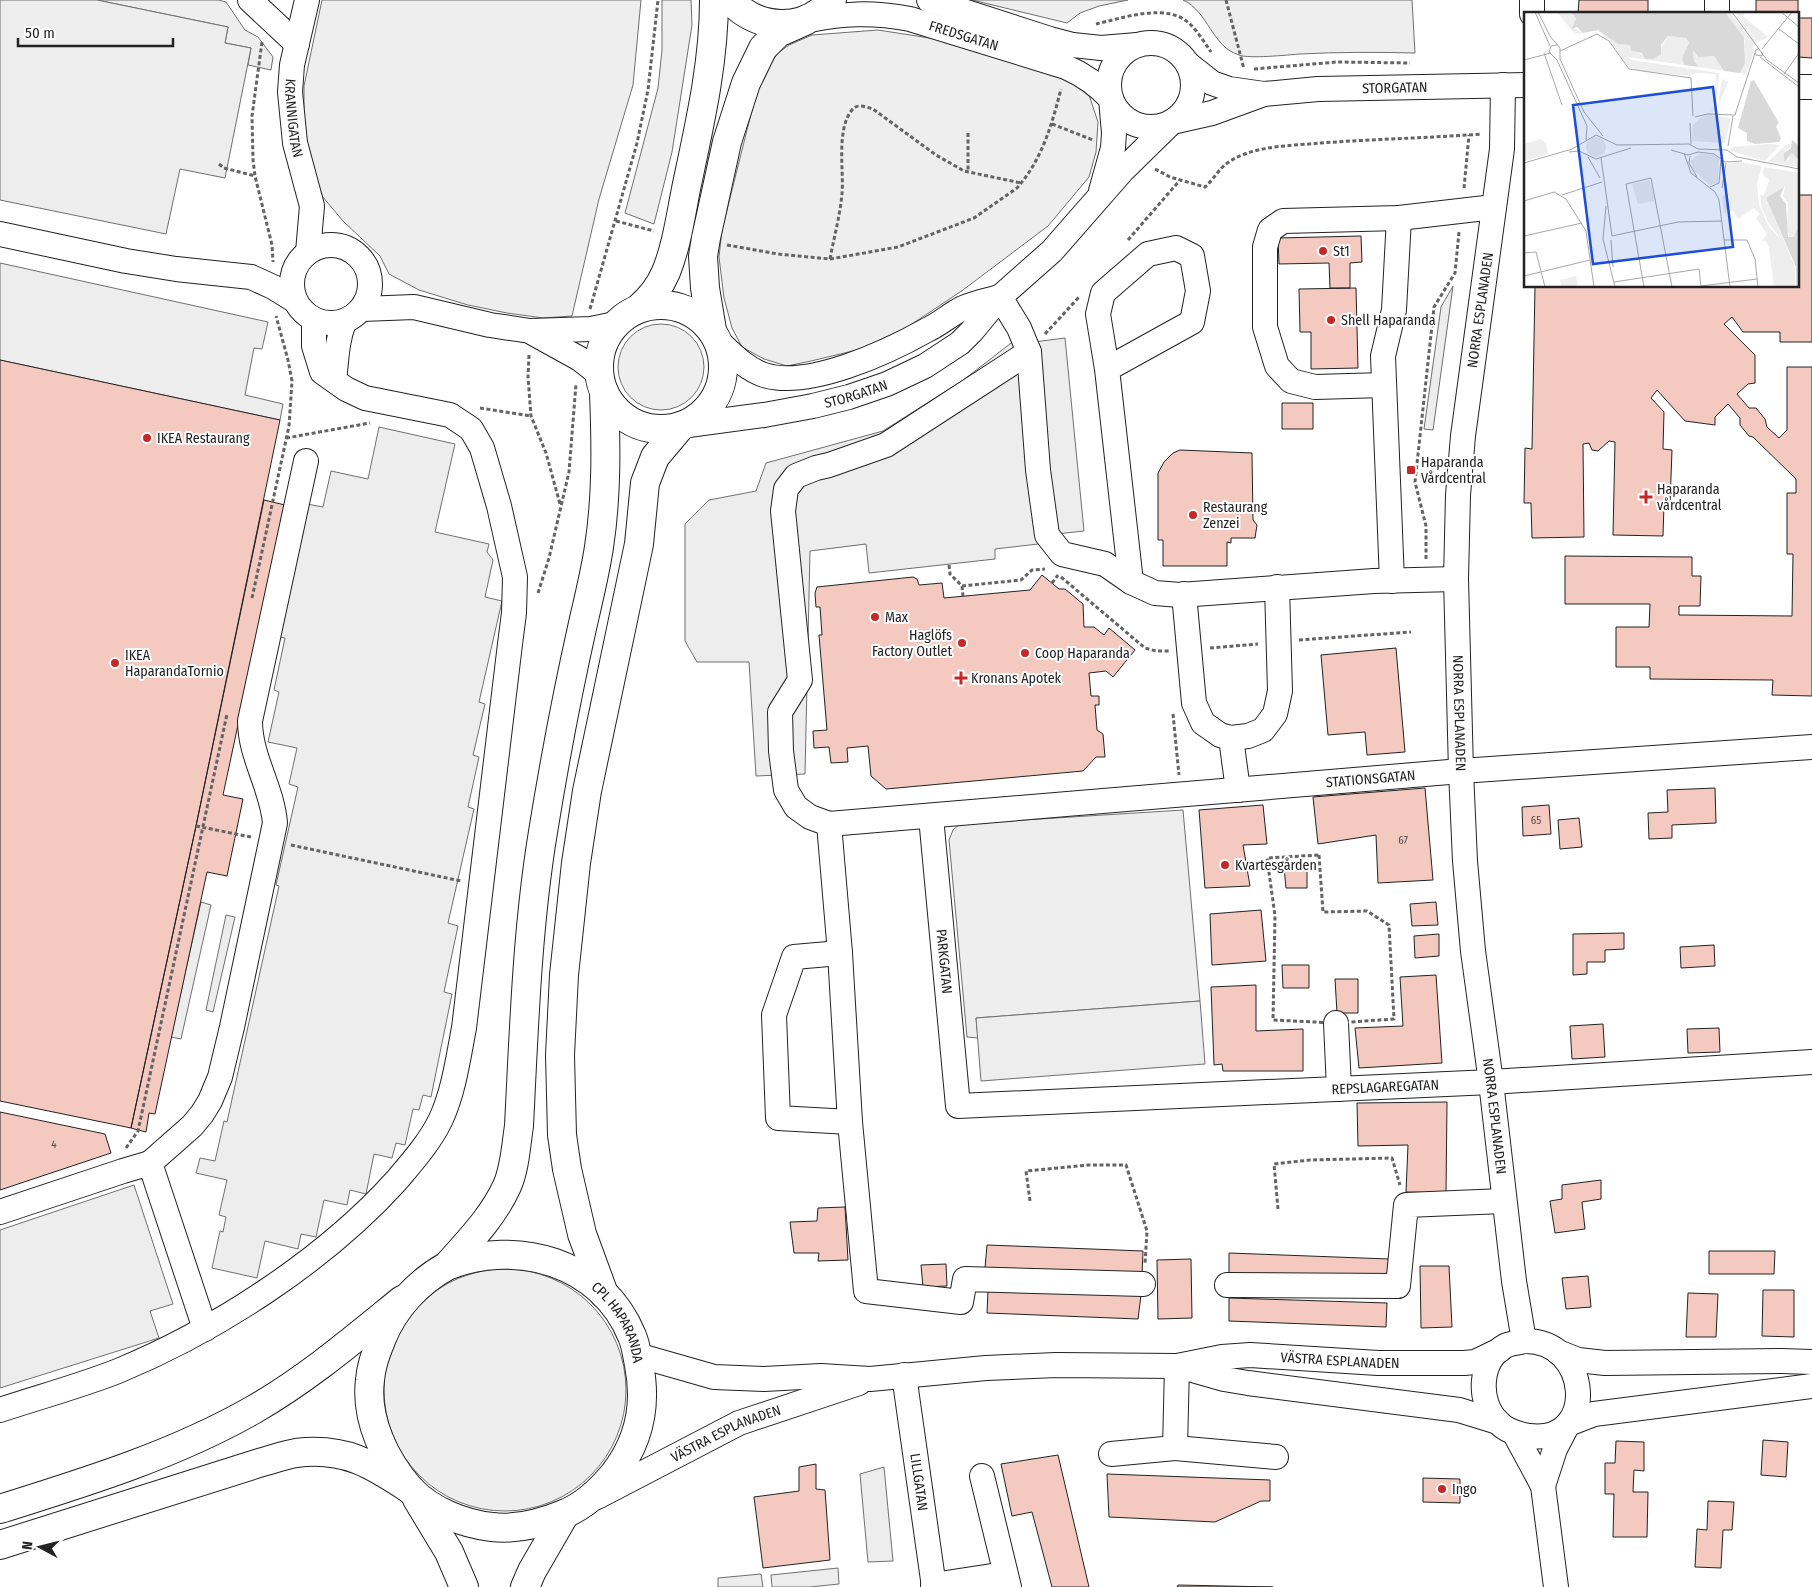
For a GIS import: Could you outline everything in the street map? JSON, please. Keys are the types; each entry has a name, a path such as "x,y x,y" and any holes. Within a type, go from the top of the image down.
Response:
{"main road":[{"path":"639,308 659,286 666,274 675,241 707,83 712,48 714,0"},
{"path":"730,0 747,14 760,20 775,24 804,21"},
{"path":"715,335 705,288 704,256 706,238 727,142 746,84 763,48 778,33 816,15 832,0"},
{"path":"0,1509 104,1476 180,1446 253,1410 329,1360 436,1272 447,1266 496,1208 508,1185 519,1126 532,914 542,834 600,544 605,490 606,437 594,382 601,350 607,335 615,324 630,312 657,304 680,307 699,316 715,335 722,349 724,368 719,390 713,402 693,420 680,426 668,429 655,429 635,423 614,408 594,382"},
{"path":"604,1294 582,1234 567,1169 562,1135 560,1055 564,975 576,862 586,800 639,544 645,484 650,467 659,451 680,426"},
{"name":"CPL HAPARANDA","path":"447,1266 481,1256 506,1254 530,1256 553,1262 575,1272 604,1294 629,1328 642,1379 643,1406 638,1428 631,1448 607,1482 588,1501 565,1514"},
{"path":"417,1288 398,1308 388,1323 374,1357 370,1381 370,1400 376,1434 390,1462 412,1491 449,1552 464,1587"},
{"path":"0,1545 296,1453 335,1453 360,1460 376,1467 437,1510 470,1523 493,1527 515,1527 540,1523 565,1514"},
{"path":"525,1587 532,1571 565,1514"}],"street":[{"path":"250,0 297,44"},
{"name":"KRANNIGATAN","path":"307,0 292,65 290,92 295,143 312,206 343,247"},
{"name":"FREDSGATAN","path":"929,0 1073,45 1101,48 1137,45"},
{"name":"FREDSGATAN","path":"804,21 857,13 884,14 910,19 1066,67 1091,80 1111,99"},
{"name":"STORGATAN","path":"1100,196 1113,148 1114,132 1109,83 1113,67 1123,54 1137,45 1162,44 1177,52 1188,64 1212,83 1228,89 1264,94 1318,89 1515,85"},
{"name":"STORGATAN","path":"680,426 764,415 849,397 887,384 926,366 960,343 984,318 1000,297 1052,251 1135,158 1184,111 1192,96 1193,80 1188,64"},
{"name":"NORRA ESPLANADEN","path":"1515,85 1502,132 1464,436 1458,495 1456,579 1461,771 1473,951 1491,1082 1514,1281 1524,1341"},
{"name":"STORGATAN","path":"1111,99 1119,114 1125,119 1140,126 1157,127 1212,113 1264,94"},
{"name":"KRANNIGATAN","path":"302,259 312,206"},
{"path":"1384,385 1315,387 1291,381 1277,366 1265,327 1265,247 1270,230 1283,221 1398,218 1494,206"},
{"path":"1392,581 1383,356 1394,310 1398,218"},
{"path":"0,234 126,261 176,269 252,277 294,300 306,315 324,323 334,324 353,315 414,308 490,325 530,331 591,329 615,324"},
{"path":"252,277 302,259 326,245 343,247 353,251 361,258 367,267 370,277 368,299 353,315 339,336 335,356 334,380"},
{"path":"1107,369 1192,322 1198,291 1192,256 1176,248 1148,254 1103,293 1098,314 1107,369 1131,582"},
{"path":"294,300 292,288 293,275 302,259"},
{"path":"370,277 382,288 414,308"},
{"path":"1000,297 1019,328 1029,352 1038,470 1047,535 1062,554 1105,564 1131,582 1155,593 1184,594 1277,587 1456,579"},
{"name":"STORGATAN","path":"715,335 746,366 765,375 785,378 812,375 873,356 912,339 964,308 1000,297"},
{"path":"0,1410 118,1371 205,1329 304,1265 372,1208 420,1154 440,1119 454,1087 464,1028 514,613 515,576 499,506 482,448 471,430 450,415 365,398 346,389 322,372 314,346 314,320"},
{"path":"530,331 572,354 594,382"},
{"path":"1029,352 886,445 796,476 786,489 783,511 800,680 780,712 781,751 786,790 796,807 810,817 829,824 840,953 850,1122 866,1291 960,1302 966,1279 1143,1284"},
{"path":"0,1212 150,1164 192,1126 202,1114 210,1101 220,1077 275,823 274,807 253,751 250,721 306,461"},
{"path":"1184,594 1194,703 1203,723 1220,735 1231,738 1248,736 1263,730 1275,714 1280,691 1277,587"},
{"path":"1231,738 1238,790"},
{"name":"STATIONSGATAN","path":"829,824 1461,771 1812,748"},
{"name":"PARKGATAN","path":"930,816 958,1106"},
{"path":"840,953 794,957 774,1015 778,1118 850,1122"},
{"path":"1336,1023 1339,1089"},
{"name":"REPSLAGAREGATAN","path":"958,1106 1491,1082 1812,1062"},
{"path":"150,1164 205,1329"},
{"path":"1227,1285 1398,1286 1406,1205 1504,1201"},
{"path":"1543,1486 1555,1449 1578,1406 1578,1388 1571,1365 1554,1348 1532,1341 1524,1341 1506,1346 1491,1358 1484,1375 1483,1388 1488,1409 1506,1428 1543,1486 1556,1587"},
{"name":"VÄSTRA ESPLANADEN","path":"637,1355 700,1374 728,1378 764,1379 821,1376 870,1379 986,1368 1056,1365 1177,1366 1222,1357 1250,1355 1378,1363 1464,1364 1475,1362 1500,1350"},
{"path":"1558,1352 1578,1360 1605,1363 1781,1360 1812,1362"},
{"path":"1175,1448 1177,1366"},
{"name":"VÄSTRA ESPLANADEN","path":"1177,1366 1224,1379 1248,1383 1459,1410 1506,1428"},
{"name":"LILLGATAN","path":"904,1375 934,1586"},
{"name":"VÄSTRA ESPLANADEN","path":"588,1501 739,1423 870,1379"},
{"path":"1506,1428 1537,1437 1555,1433 1568,1424 1594,1414 1812,1386"},
{"path":"1111,1454 1175,1448 1276,1457"},
{"path":"934,1586 1007,1580 982,1476"}],"path":[{"path":"589,311 637,143 648,90 658,0"},
{"path":"1226,0 1244,70"},
{"path":"253,160 252,116 262,38 268,18"},
{"path":"830,259 842,194 842,141 846,122 851,111 856,107 863,106 873,110 936,155 968,171 1022,183"},
{"path":"1052,124 1113,148"},
{"path":"1135,158 1170,177 1205,187 1214,180 1225,165 1250,152 1272,148 1359,140 1502,132"},
{"path":"968,133 968,171"},
{"path":"1426,580 1426,526 1415,482 1434,307 1455,273 1469,135"},
{"path":"219,164 224,168 255,176"},
{"path":"616,221 660,232"},
{"path":"530,331 528,377 531,416 546,453 560,505"},
{"path":"536,598 549,558 569,472 574,396 594,382"},
{"path":"250,604 286,438"},
{"path":"1052,583 1059,575"},
{"path":"962,586 963,596"},
{"path":"124,1151 138,1131 228,711"},
{"path":"196,826 481,886"},
{"path":"1319,855 1324,912 1367,911 1389,924 1394,1019 1336,1023 1273,1020 1275,916 1267,858 1319,855"},
{"path":"1278,1208 1274,1164 1392,1158 1406,1205"},
{"path":"1030,1201 1026,1172 1088,1165 1126,1165 1147,1231 1143,1284"}],"shaded area":[{"path":"0,0 97,0 228,27 225,43 251,48 225,178 180,169 166,234 0,200"},
{"path":"97,0 218,0 226,2 245,30 258,37 273,57 271,70 248,65 251,48 225,43 228,27"},
{"path":"322,0 641,0 633,85 599,199 572,316 543,318 507,313 468,305 419,290 389,274 380,256 343,221 322,196 304,137 304,86"},
{"path":"662,0 691,0 692,25 672,152 654,224 625,213 658,88 662,50"},
{"path":"972,0 1128,0 1099,6 1080,13 1067,23"},
{"path":"1183,0 1412,0 1415,53 1300,54 1251,57 1239,55 1222,45 1198,12"},
{"path":"878,30 949,41 1069,78 1089,95 1098,122 1096,152 1089,177 1048,226 963,290 906,328 857,350 811,361 787,366 764,359 742,347 732,328 724,298 719,257 722,230 760,78 778,53 789,45 812,35"},
{"path":"0,263 268,322 262,349 254,348 245,395 283,404 280,420 0,360"},
{"path":"1453,286 1433,430 1424,429 1441,307"},
{"path":"661,324 677,328 691,337 700,351 704,367 700,383 691,397 677,406 661,410 645,406 631,397 622,383 618,367 622,351 631,337 645,328"},
{"path":"1019,337 1034,342 1065,338 1084,531 1047,535 1047,543 995,549 995,559 869,573 866,544 810,551 805,774 756,776 749,662 697,662 685,641 685,524 709,500 756,491 766,463 883,431 962,381"},
{"path":"379,427 455,444 435,532 489,544 487,552 493,560 485,597 502,601 479,702 485,704 473,755 479,757 468,807 474,809 448,923 458,926 444,992 452,994 431,1097 423,1095 419,1110 413,1109 405,1145 396,1143 392,1158 374,1154 366,1194 350,1190 347,1205 324,1200 316,1237 301,1234 298,1249 265,1241 257,1278 212,1268 220,1231 223,1232 226,1217 219,1215 227,1180 196,1173 200,1158 215,1161 224,1121 227,1122 279,886 276,885 298,787 289,784 297,748 268,742 279,692 274,690 285,638 279,637 307,504 323,507 331,471 368,479"},
{"path":"1183,810 1200,1001 976,1018 978,1038 967,1037 949,840 953,830 960,824"},
{"path":"201,902 211,905 181,1039 171,1037"},
{"path":"226,915 235,917 213,1012 206,1010"},
{"path":"1200,1001 1205,1064 981,1081 976,1018"},
{"path":"134,1185 173,1304 150,1311 159,1338 0,1388 0,1230"},
{"path":"505,1269 529,1272 562,1284 582,1297 598,1313 611,1333 620,1355 626,1390 623,1414 611,1447 598,1467 582,1483 562,1496 540,1505 505,1511 481,1508 448,1496 428,1483 412,1467 399,1447 390,1425 384,1390 387,1366 399,1333 412,1313 428,1297 448,1284 470,1275"},
{"path":"884,1467 893,1561 868,1562 860,1474"},
{"path":"838,1568 839,1584 810,1587 772,1587 771,1575"},
{"path":"761,1574 763,1587 718,1587 718,1578"}],"building":[{"path":"1579,0 1648,0 1648,12 1578,12"},
{"path":"1756,0 1798,0 1798,12 1756,12"},
{"path":"1800,18 1812,18 1812,58 1800,57"},
{"path":"1800,195 1812,195 1812,342 1780,342 1780,332 1743,332 1732,317 1724,324 1755,355 1755,383 1748,384 1737,394 1749,408 1756,408 1765,419 1767,427 1779,438 1787,430 1787,367 1812,367 1812,696 1772,695 1773,680 1650,679 1650,667 1616,667 1616,627 1649,627 1650,604 1565,604 1565,556 1692,557 1692,576 1701,576 1700,606 1679,606 1679,615 1792,616 1793,554 1787,554 1787,493 1796,493 1796,479 1753,437 1749,436 1740,425 1740,418 1728,404 1715,417 1715,425 1685,421 1657,390 1651,398 1664,412 1663,449 1672,450 1670,504 1664,504 1663,536 1613,535 1615,442 1609,441 1598,451 1592,450 1589,443 1583,444 1584,537 1532,538 1531,503 1524,503 1525,448 1532,449 1535,288 1800,288"},
{"path":"1361,236 1362,262 1350,263 1350,288 1330,288 1329,263 1279,264 1278,238"},
{"path":"1356,288 1358,368 1311,369 1311,332 1300,332 1299,289"},
{"name":"IKEA HaparandaTornio","path":"0,360 280,420 131,1128 0,1101"},
{"path":"1282,403 1313,403 1313,429 1282,429"},
{"path":"1180,450 1252,453 1253,520 1257,525 1255,538 1231,538 1231,543 1227,542 1227,566 1163,566 1163,540 1158,540 1158,473 1164,462 1173,453"},
{"path":"264,500 285,505 223,795 243,799 227,876 207,872 155,1114 149,1113 146,1132 131,1128"},
{"path":"1042,575 1059,589 1065,589 1083,604 1084,627 1094,627 1104,635 1109,628 1135,650 1113,677 1106,671 1089,673 1091,696 1099,696 1099,705 1095,705 1097,730 1103,734 1105,757 1096,757 1083,771 886,789 871,776 868,746 847,748 848,762 831,763 829,747 814,748 813,731 827,730 819,635 822,635 820,607 816,607 815,593 817,587 913,577 917,579 919,585 942,583 944,598 1030,590"},
{"path":"1396,648 1405,752 1367,755 1365,732 1328,735 1321,655"},
{"path":"1425,788 1433,880 1378,883 1376,835 1318,844 1313,797"},
{"path":"1715,788 1716,823 1672,825 1672,838 1649,839 1648,813 1668,812 1667,790"},
{"name":"Kvartesgården","path":"1263,805 1267,844 1243,845 1250,886 1205,888 1199,810"},
{"path":"1549,805 1551,834 1523,836 1522,807"},
{"path":"1579,818 1582,847 1560,849 1558,820"},
{"path":"1307,866 1307,888 1286,888 1284,867"},
{"path":"1436,902 1438,925 1412,926 1410,904"},
{"path":"1261,910 1266,961 1212,965 1210,914"},
{"path":"1624,933 1624,949 1605,950 1605,962 1587,962 1587,974 1573,975 1573,934"},
{"path":"1439,934 1439,956 1415,958 1414,936"},
{"path":"1714,945 1715,966 1681,968 1680,947"},
{"path":"1282,965 1309,965 1309,988 1283,988"},
{"path":"1436,975 1442,1063 1359,1068 1355,1028 1403,1026 1400,977"},
{"path":"1335,979 1358,979 1358,1013 1337,1013"},
{"path":"1256,985 1256,1031 1303,1029 1303,1071 1223,1071 1222,1064 1214,1065 1211,987"},
{"path":"1603,1024 1605,1057 1572,1059 1570,1026"},
{"path":"1719,1028 1720,1052 1688,1053 1687,1029"},
{"path":"1447,1102 1446,1193 1406,1192 1408,1145 1358,1146 1357,1103"},
{"path":"0,1112 105,1134 111,1153 0,1190"},
{"path":"1601,1180 1601,1199 1582,1202 1585,1229 1555,1233 1550,1201 1562,1199 1562,1185"},
{"path":"845,1207 848,1260 818,1261 819,1253 794,1253 790,1222 817,1221 818,1208"},
{"path":"987,1245 1143,1251 1142,1274 985,1268"},
{"path":"1709,1251 1775,1251 1774,1274 1709,1274"},
{"path":"1229,1253 1389,1259 1388,1280 1229,1275"},
{"path":"1191,1259 1192,1318 1158,1319 1157,1260"},
{"path":"946,1264 947,1286 923,1287 921,1265"},
{"path":"1420,1266 1449,1266 1452,1327 1421,1328"},
{"path":"1588,1276 1591,1307 1566,1309 1562,1278"},
{"path":"1763,1290 1794,1290 1794,1337 1762,1336"},
{"path":"988,1291 1141,1295 1138,1319 987,1313"},
{"path":"1688,1293 1718,1294 1716,1337 1686,1337"},
{"path":"1229,1298 1387,1303 1386,1327 1229,1321"},
{"path":"1763,1440 1788,1442 1786,1477 1761,1475"},
{"path":"1616,1441 1644,1442 1644,1471 1634,1470 1633,1492 1648,1492 1647,1537 1613,1537 1614,1494 1605,1494 1605,1463 1615,1463"},
{"path":"1058,1455 1089,1587 1052,1587 1032,1512 1012,1516 1001,1464"},
{"path":"816,1464 816,1489 825,1490 830,1560 763,1568 754,1497 799,1491 799,1467"},
{"path":"1107,1474 1270,1480 1270,1501 1261,1501 1215,1522 1109,1517"},
{"path":"1423,1478 1460,1479 1460,1503 1423,1502"},
{"path":"1708,1501 1734,1502 1732,1530 1723,1530 1721,1568 1695,1567 1697,1529 1707,1530"},
{"path":"1178,1585 1273,1587 1177,1587"}],"place":[{"name":"St1","path":"1323,251"},
{"name":"Shell Haparanda","path":"1331,320"},
{"name":"IKEA Restaurang","path":"147,438"},
{"name":"Haparanda Vårdcentral","path":"1411,470"},
{"name":"Haparanda vårdcentral","path":"1646,497"},
{"name":"Restaurang Zenzei","path":"1193,515"},
{"name":"Max","path":"875,617"},
{"name":"Haglöfs Factory Outlet","path":"962,643"},
{"name":"Coop Haparanda","path":"1025,653"},
{"name":"IKEA HaparandaTornio","path":"115,663"},
{"name":"Kronans Apotek","path":"961,678"},
{"name":"Kvartesgården","path":"1225,865"},
{"name":"Ingo","path":"1442,1489"}]}
